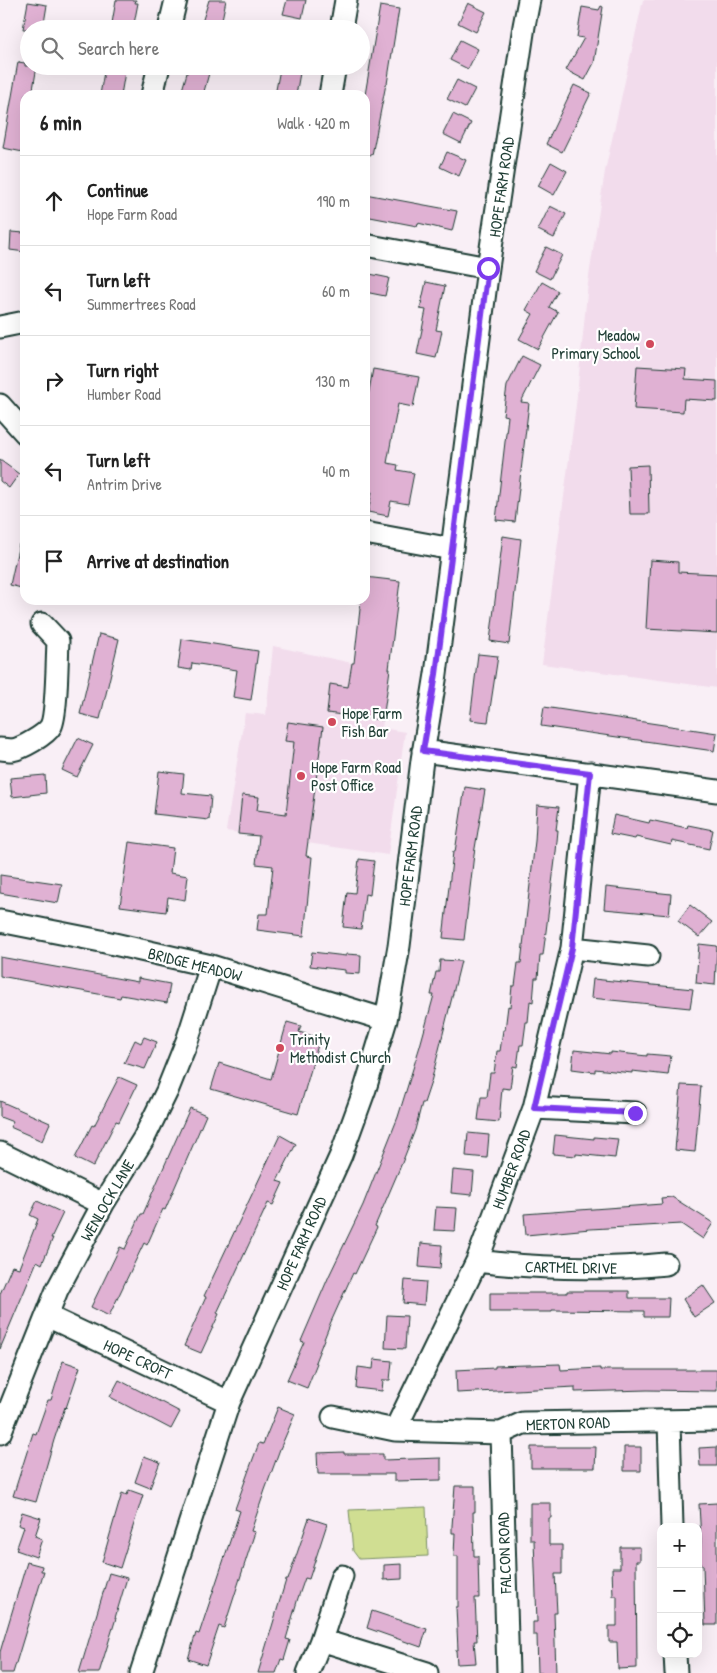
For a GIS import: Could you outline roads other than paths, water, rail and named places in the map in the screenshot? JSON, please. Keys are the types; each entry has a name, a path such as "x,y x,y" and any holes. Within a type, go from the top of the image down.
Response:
{"street":[{"path":"171,20 176,0"},
{"path":"343,20 346,0"},
{"name":"HOPE FARM ROAD","path":"140,1673 229,1402 341,1155 365,1089 386,1020 399,946 423,751 436,674 488,268 529,0"},
{"path":"153,90 157,75"},
{"path":"331,90 333,75"},
{"path":"370,245 488,268"},
{"path":"0,327 20,323"},
{"path":"0,405 20,427"},
{"path":"370,534 452,549"},
{"path":"0,749 13,750 24,745 39,737 50,726 54,713 65,636 42,624"},
{"path":"423,751 717,791"},
{"name":"HUMBER ROAD","path":"395,1430 477,1261 534,1108 572,948 590,773"},
{"name":"BRIDGE MEADOW","path":"0,921 212,966 386,1020"},
{"path":"572,948 648,956"},
{"name":"WENLOCK LANE","path":"0,1433 57,1290 103,1204 144,1138 167,1091 187,1041 212,966"},
{"path":"534,1108 635,1113"},
{"path":"0,1153 103,1204"},
{"name":"CARTMEL DRIVE","path":"477,1261 513,1265 585,1268 629,1268 666,1264"},
{"name":"HOPE CROFT","path":"47,1316 229,1402"},
{"name":"MERTON ROAD","path":"332,1417 395,1430 501,1433 523,1423 717,1420"},
{"path":"669,1421 672,1523"},
{"name":"FALCON ROAD","path":"501,1433 508,1673"},
{"path":"308,1673 342,1576"},
{"path":"321,1640 427,1673"},
{"path":"675,1658 676,1673"}],"place":[{"name":"Meadow Primary School","path":"650,344"},
{"name":"Hope Farm Fish Bar","path":"332,722"},
{"name":"Hope Farm Road Post Office","path":"301,776"},
{"name":"Trinity Methodist Church","path":"280,1048"}]}
